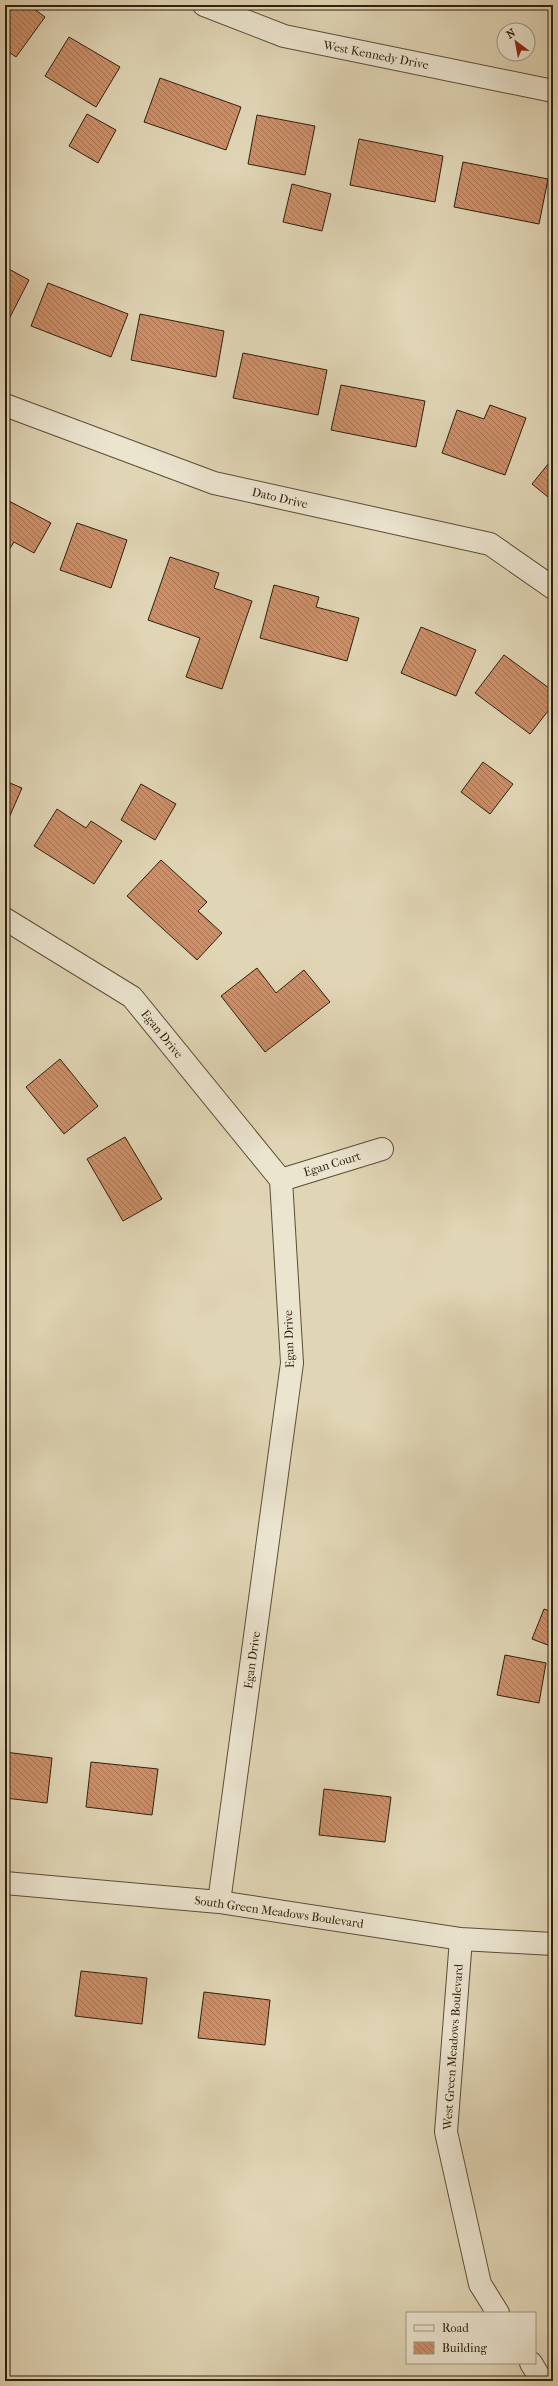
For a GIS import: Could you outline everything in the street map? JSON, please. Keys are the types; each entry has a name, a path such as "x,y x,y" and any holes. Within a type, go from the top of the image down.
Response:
{"street":[{"name":"West Kennedy Drive","path":"204,5 284,36 553,90"},
{"name":"Dato Drive","path":"5,404 214,483 490,544 553,588"},
{"name":"Egan Drive","path":"5,919 132,997 281,1180 292,1363 219,1902"},
{"name":"Egan Court","path":"281,1180 382,1149"},
{"name":"South Green Meadows Boulevard","path":"5,1883 219,1902 461,1939 553,1944"},
{"name":"West Green Meadows Boulevard","path":"461,1939 446,2132 480,2284 497,2312"},
{"path":"532,2364 542,2381"}],"building":[{"path":"5,5 29,5 45,17 16,57 5,49"},
{"path":"69,37 120,67 96,107 45,76"},
{"path":"160,78 241,107 226,150 144,122"},
{"path":"87,114 116,130 98,163 69,146"},
{"path":"257,115 315,126 305,175 248,164"},
{"path":"359,139 443,156 435,202 350,185"},
{"path":"463,162 548,179 539,224 454,207"},
{"path":"292,184 331,194 322,231 283,222"},
{"path":"5,267 29,280 8,321 5,320"},
{"path":"48,283 128,314 111,357 31,326"},
{"path":"140,314 224,331 216,377 131,360"},
{"path":"243,353 327,370 318,415 233,398"},
{"path":"341,385 425,401 416,447 331,430"},
{"path":"490,405 526,418 505,475 442,453 457,410 484,419"},
{"path":"553,458 553,501 532,484"},
{"path":"5,499 51,523 34,553 14,542 5,556"},
{"path":"77,523 127,540 111,588 60,570"},
{"path":"170,557 219,573 214,588 252,601 222,689 186,677 200,638 148,620"},
{"path":"274,585 319,597 316,607 359,618 347,661 260,638"},
{"path":"421,627 476,650 456,696 401,673"},
{"path":"504,655 553,691 553,715 548,711 530,734 475,693"},
{"path":"483,762 513,784 490,814 461,792"},
{"path":"5,781 22,788 5,827"},
{"path":"141,784 176,804 155,840 121,820"},
{"path":"57,809 86,828 91,821 122,841 94,884 34,846"},
{"path":"161,860 207,902 198,911 222,933 197,960 127,896"},
{"path":"257,968 276,993 304,970 330,1002 265,1052 221,996"},
{"path":"60,1059 98,1106 64,1134 26,1087"},
{"path":"125,1137 162,1199 123,1221 87,1159"},
{"path":"544,1609 553,1612 553,1647 532,1639"},
{"path":"505,1655 546,1663 539,1703 497,1695"},
{"path":"5,1752 52,1758 47,1803 5,1798"},
{"path":"91,1762 158,1769 152,1815 86,1807"},
{"path":"324,1789 391,1797 385,1842 319,1835"},
{"path":"81,1971 147,1978 142,2024 75,2016"},
{"path":"204,1992 270,2000 265,2045 198,2038"}]}
